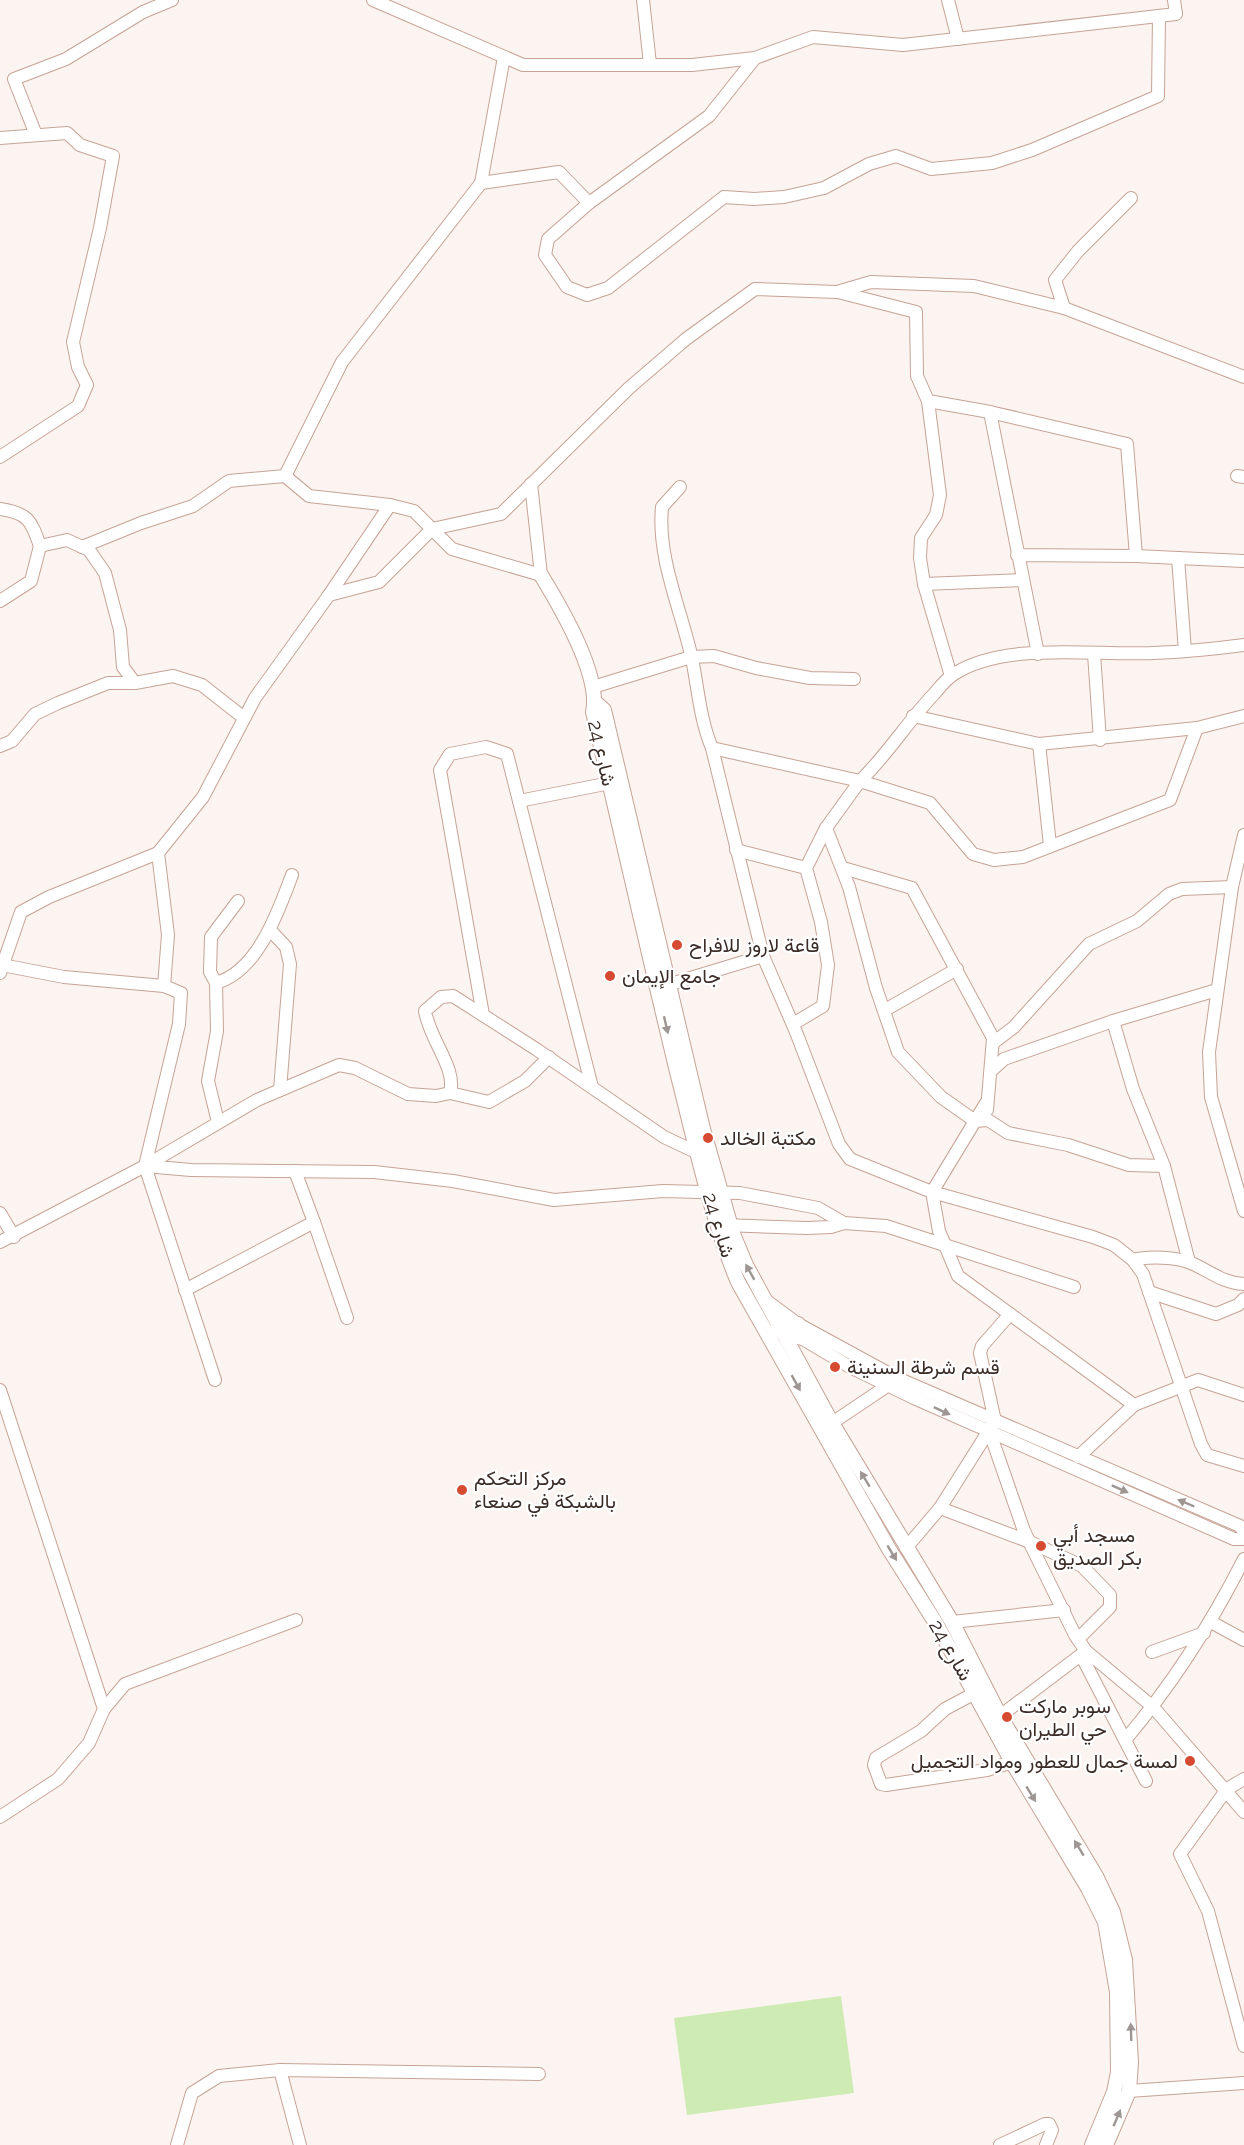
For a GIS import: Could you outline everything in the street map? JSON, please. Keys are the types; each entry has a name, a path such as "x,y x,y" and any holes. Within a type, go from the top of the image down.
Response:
{"street":[{"path":"36,135 15,79 66,59 143,12 172,0"},
{"path":"373,0 523,65 692,65 755,58 813,37 903,45 1176,14 1174,0"},
{"path":"643,0 650,64"},
{"path":"948,0 958,39"},
{"path":"755,58 709,116 589,203 548,239 545,255 567,287 587,295 608,288 723,196 754,199 784,197 824,188 869,164 896,156 931,169 992,164 1032,150 1158,96 1159,16"},
{"path":"285,476 342,362 481,183 504,57"},
{"path":"0,138 67,133 80,145 113,156 100,228 73,342 78,367 87,385 78,406 0,457"},
{"path":"481,183 559,172 589,203"},
{"path":"1064,308 1054,280 1078,251 1131,198"},
{"path":"837,292 871,282 974,286 1064,308 1244,377"},
{"path":"329,595 379,582 432,529 501,514 629,388 687,339 755,289 837,292 916,312 916,376 928,401 940,495 936,515 921,538 924,584 951,675"},
{"path":"928,401 990,412 1127,444 1136,556"},
{"path":"990,412 1038,654"},
{"path":"82,547 141,523 193,506 229,482 285,476 309,496 390,506 414,512 452,549 541,575"},
{"path":"531,484 541,575 559,604 593,687 595,702"},
{"path":"680,487 662,507 662,533 665,557 691,657 706,734 712,748 763,956 793,1024 839,1144 850,1159 932,1192 1093,1237 1114,1245 1133,1260 1149,1292 1207,1455 1244,1466"},
{"path":"215,1380 145,1166 179,1024 181,993 164,986 1,969 21,912 49,897 158,854 203,797 255,698 390,506"},
{"path":"0,509 21,512 33,525 40,546 31,581 0,601"},
{"path":"40,546 67,540 89,550 105,573 120,630 123,667 135,683"},
{"path":"1017,555 1136,556 1244,561"},
{"path":"1178,558 1185,651"},
{"path":"924,584 1023,580"},
{"path":"793,1024 823,1006 828,965 821,922 806,868 826,828 860,781 875,766 913,716 951,675 987,661 1038,654 1185,651 1244,645"},
{"path":"1094,654 1100,740"},
{"path":"593,687 691,657 714,656 756,668 810,678 854,679"},
{"path":"0,746 12,741 35,714 108,683 135,683 173,676 202,685 244,718"},
{"name":"شارع 24","path":"662,987 603,710 595,702 592,711 609,783 724,1226 729,1260 748,1299 782,1345 832,1423 951,1622 1000,1716 1096,1876 1120,1931 1131,2037 1129,2091 1106,2145"},
{"path":"913,716 1039,744 1100,740 1197,728 1244,716"},
{"path":"712,748 860,781 930,803 972,854 994,860 1023,857 1170,800 1197,728"},
{"path":"1039,744 1050,845"},
{"path":"483,1015 440,770 450,754 486,747 507,754 592,1087"},
{"path":"519,801 609,783"},
{"path":"826,828 843,867 898,1052 941,1097 975,1121 988,1120 1008,1133 1068,1145 1129,1165 1164,1166"},
{"path":"1244,835 1232,887 1209,1052 1210,1097 1244,1210"},
{"path":"736,850 806,868"},
{"path":"158,854 168,935 164,986"},
{"path":"843,867 912,888 993,1038 992,1070 986,1103 988,1120"},
{"path":"216,983 223,981 246,962 271,931 292,875"},
{"path":"993,1043 1014,1027 1089,944 1137,921 1169,894 1182,889 1232,887"},
{"path":"218,1122 208,1081 217,1031 216,983 210,972 211,937 238,901"},
{"path":"271,931 286,947 290,964 280,1090"},
{"path":"662,987 763,956"},
{"path":"885,1010 957,969"},
{"path":"992,1070 1004,1059 1113,1021 1217,990"},
{"path":"450,1093 453,1083 451,1070 428,1029 425,1011 441,997 453,996 664,1137 704,1153"},
{"path":"1113,1021 1133,1089 1164,1166 1189,1262"},
{"path":"0,1242 14,1237 145,1166 256,1100 339,1065 355,1068 408,1094 436,1096 450,1093 489,1102 525,1081 549,1058"},
{"path":"986,1103 932,1192 944,1243 958,1276 1040,1333 1134,1405"},
{"path":"145,1166 191,1170 374,1172 430,1178 554,1200 663,1191 715,1192 769,1198 818,1208 844,1223"},
{"path":"295,1171 347,1318"},
{"path":"0,1213 14,1237"},
{"path":"185,1290 314,1222"},
{"path":"724,1226 807,1228 844,1223 886,1226 1074,1287"},
{"name":"شارع 24","path":"724,1226 767,1301 779,1325 782,1345 889,1549 937,1625 1012,1762 1092,1895 1109,1939 1117,1992 1118,2072 1114,2092 1092,2145"},
{"path":"1133,1260 1143,1258 1189,1262 1216,1278 1244,1284"},
{"path":"1149,1292 1216,1314 1238,1305 1244,1299"},
{"path":"748,1299 779,1325 806,1334 990,1433 1234,1539 1244,1539"},
{"path":"767,1301 806,1334"},
{"path":"906,1548 940,1508 990,1433 995,1421 980,1353 982,1346 1010,1314"},
{"path":"782,1345 794,1336 806,1334"},
{"path":"1078,1457 1134,1405 1182,1384 1207,1381 1244,1395"},
{"path":"893,1382 995,1421 1240,1526 1244,1532"},
{"path":"832,1423 893,1382"},
{"path":"0,1390 104,1709"},
{"path":"990,1433 1030,1542 1146,1781"},
{"path":"940,1508 1030,1542 1082,1566 1110,1595 1110,1607 1078,1639"},
{"path":"1125,1740 1153,1707 1204,1633 1244,1559"},
{"path":"951,1622 1064,1610"},
{"path":"0,1817 58,1779 89,1743 104,1709 125,1684 296,1620"},
{"path":"1211,1622 1244,1640"},
{"path":"1152,1652 1204,1633"},
{"path":"1000,1716 1084,1653"},
{"path":"1084,1653 1153,1707 1244,1812"},
{"path":"975,1693 945,1709 921,1731 874,1760 881,1784 987,1770 1012,1762"},
{"path":"1244,1779 1227,1790 1180,1854 1208,1911 1244,2046"},
{"path":"280,2070 300,2145"},
{"path":"177,2145 192,2093 219,2076 280,2070 539,2074"},
{"path":"1129,2091 1244,2083"},
{"path":"1000,2145 1049,2124 1052,2130 1046,2145"}],"green space":[{"path":"841,1996 854,2093 687,2115 674,2018"}],"place":[{"name":"قاعة لاروز للافراح","path":"677,945"},
{"name":"جامع الإيمان","path":"610,976"},
{"name":"مكتبة الخالد","path":"708,1138"},
{"name":"قسم شرطة السنينة","path":"835,1367"},
{"name":"مركز التحكم بالشبكة في صنعاء","path":"462,1490"},
{"name":"مسجد أبي بكر الصديق","path":"1041,1546"},
{"name":"سوبر ماركت حي الطيران","path":"1007,1717"},
{"name":"لمسة جمال للعطور ومواد التجميل","path":"1190,1761"}]}
